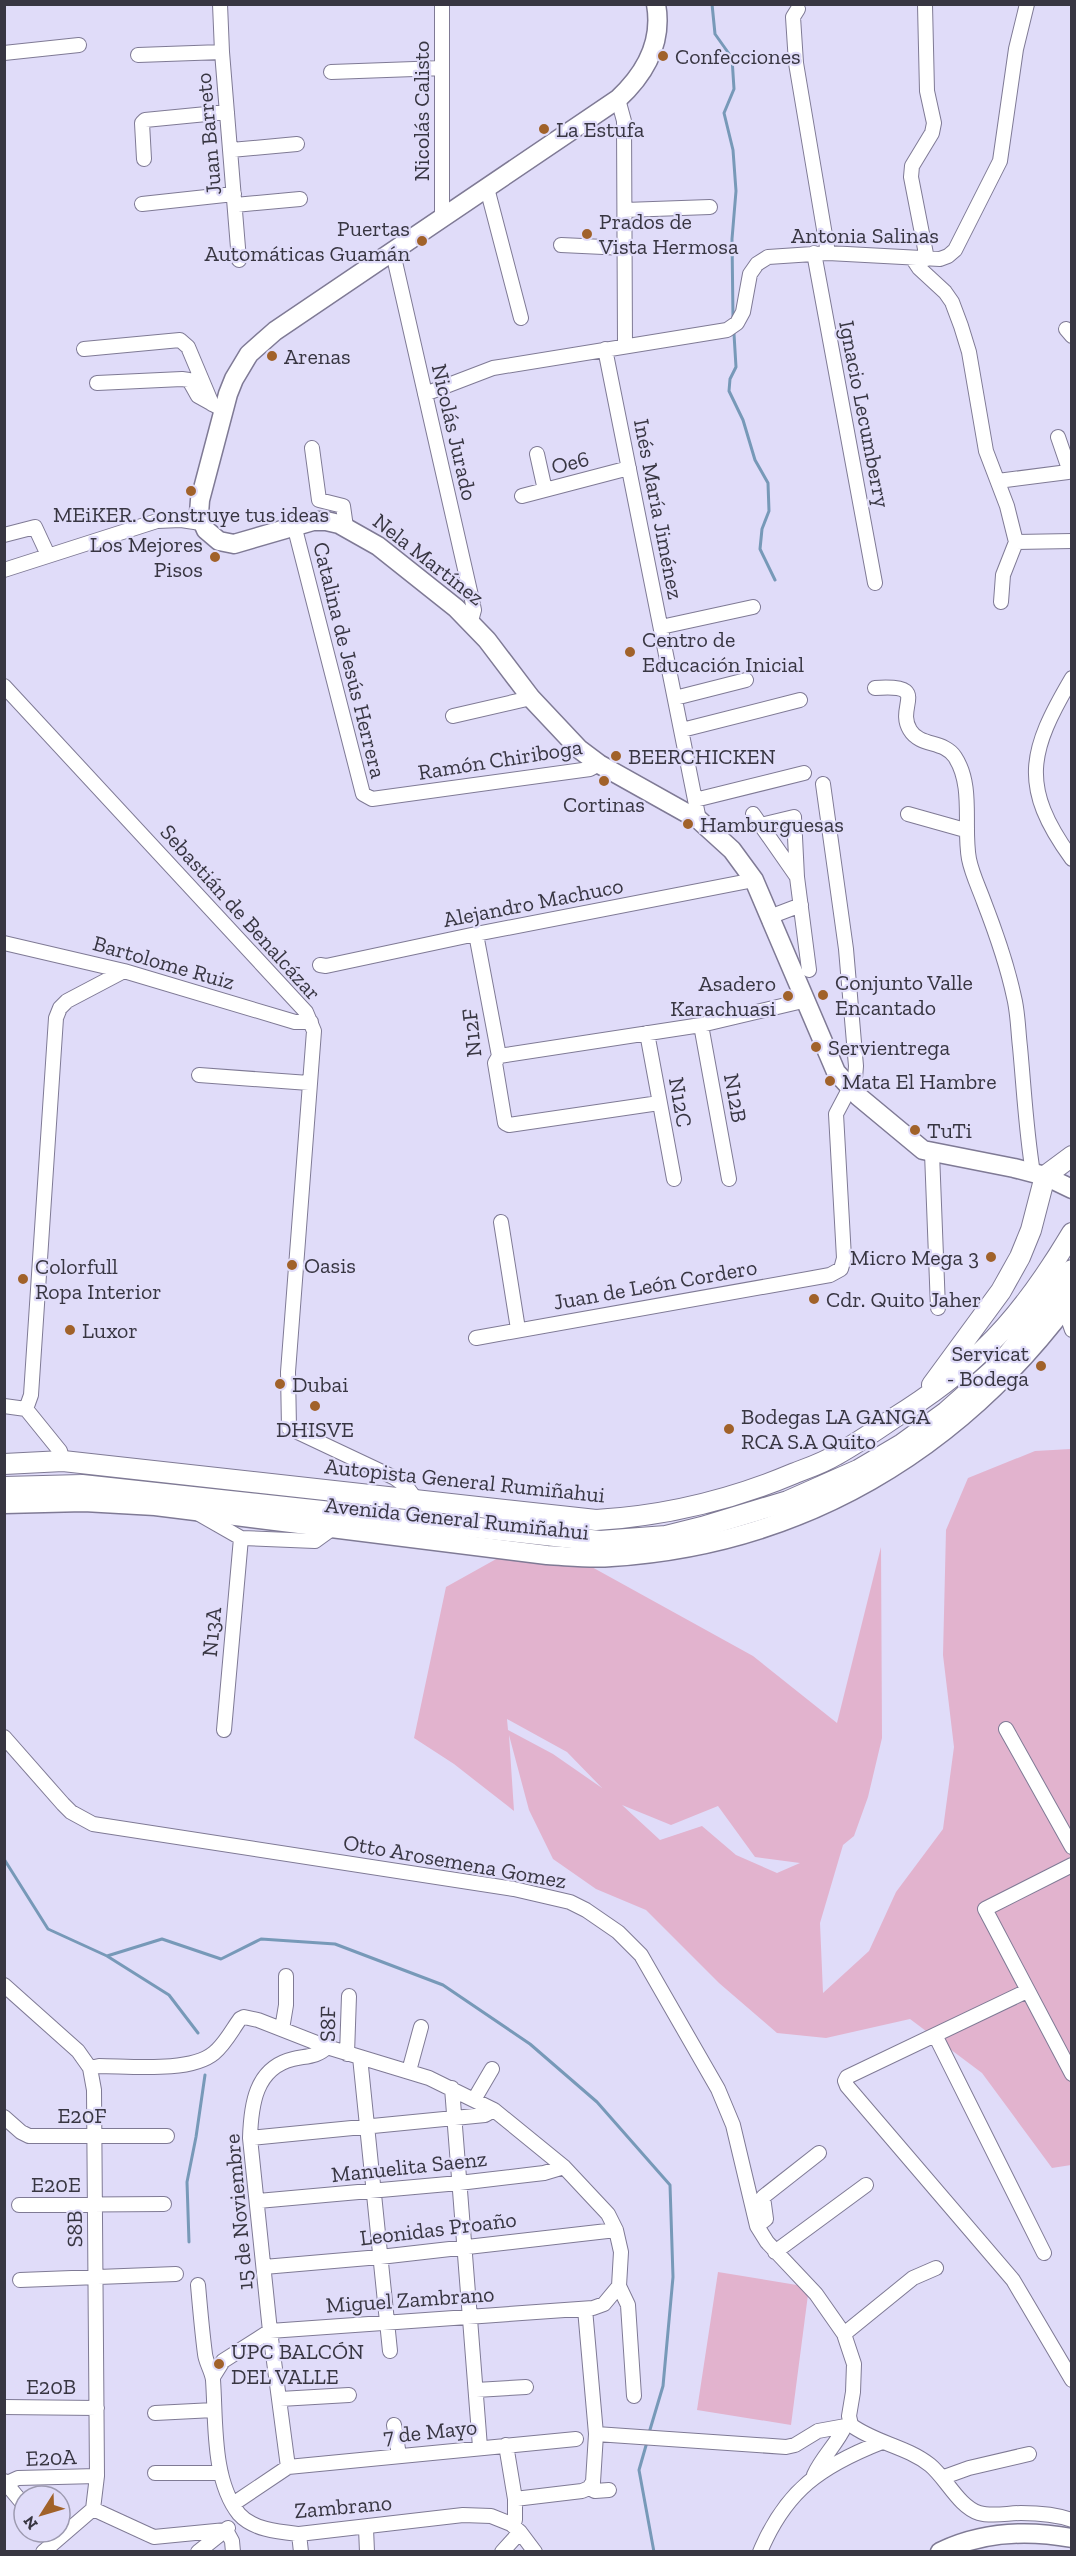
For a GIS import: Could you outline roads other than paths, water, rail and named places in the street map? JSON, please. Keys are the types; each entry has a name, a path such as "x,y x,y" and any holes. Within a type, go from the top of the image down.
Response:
{"highway":[{"path":"920,1402 1000,1291 1020,1257 1031,1230 1039,1175 1071,1156"},
{"name":"Autopista General Rumiñahui","path":"4,1464 63,1461 596,1520 644,1517 759,1488 835,1456 920,1402 964,1367 1006,1326 1044,1278 1071,1233"},
{"name":"Autopista General Rumiñahui","path":"4,1487 82,1485 600,1541 666,1536 789,1501 858,1470 902,1444 961,1400 1000,1364 1038,1318 1071,1270"}],"main road":[{"path":"201,523 200,500 217,407 260,342 618,99 635,83 653,50 658,33 656,4"},
{"name":"Nela Martínez","path":"201,523 219,541 234,544 294,525 326,520 346,527 378,546 471,621 531,698 566,738 599,764 699,820 732,850 754,880 807,1000 832,1064 850,1087 911,1141 932,1153 1039,1175 1071,1189"},
{"name":"Avenida General Rumiñahui","path":"4,1503 84,1502 195,1511 547,1555 608,1558 660,1553 750,1532 799,1516 893,1468 941,1434 988,1394 1020,1362 1068,1302"},
{"path":"940,2552 975,2539 1003,2534 1039,2534 1071,2538"}],"street":[{"name":"Juan Barreto","path":"220,4 239,261"},
{"name":"Nicolás Calisto","path":"442,4 442,218"},
{"name":"Antonia Salinas","path":"425,394 493,368 728,330 738,323 743,312 750,274 757,264 768,257 821,253 920,259 948,256 955,250 1000,161 1016,49 1027,4"},
{"path":"925,5 927,91 934,123 932,133 912,166 919,268 945,292 952,302 969,352 986,451 998,481 1016,542 1003,575 1001,602"},
{"name":"Ignacio Lecumberry","path":"798,9 794,17 796,63 821,253 875,583"},
{"path":"4,53 79,45"},
{"path":"138,55 222,52"},
{"path":"331,72 442,68"},
{"path":"618,99 624,122 625,345"},
{"path":"144,159 142,123 145,120 227,112"},
{"path":"231,150 297,144"},
{"path":"487,188 521,318"},
{"path":"142,204 300,198"},
{"path":"625,210 710,207"},
{"path":"561,245 625,248"},
{"name":"Nicolás Jurado","path":"393,253 472,600 474,610 471,621"},
{"path":"84,349 180,340 188,347 217,407"},
{"name":"Inés María Jiménez","path":"605,349 699,820"},
{"path":"97,383 189,380 198,396 217,407"},
{"path":"998,481 1068,472 1058,437"},
{"path":"312,448 319,500 343,506 346,527"},
{"path":"537,454 545,490"},
{"name":"Oe6","path":"522,495 629,468"},
{"path":"4,570 157,521 181,520 201,523"},
{"name":"Catalina de Jesús Herrera","path":"294,525 363,794 372,799"},
{"path":"4,535 35,527 48,555"},
{"path":"1016,542 1071,541"},
{"path":"661,627 753,607"},
{"path":"1071,678 1050,715 1037,750 1034,775 1037,796 1044,812 1071,859"},
{"path":"675,698 746,680"},
{"name":"Sebastián de Benalcázar","path":"4,686 298,1004 311,1022 314,1031 288,1372 289,1428 395,1478 406,1486 418,1502"},
{"path":"875,687 899,687 905,690 908,697 908,721 911,732 922,740 949,749 956,758 965,787 965,830 969,861 1006,962 1015,1000 1039,1175"},
{"path":"453,716 531,698"},
{"path":"682,730 800,700"},
{"name":"Ramón Chiriboga","path":"372,799 590,769 599,764"},
{"path":"695,800 804,773"},
{"path":"823,784 847,961 856,1066 855,1078 850,1087"},
{"path":"908,814 965,830"},
{"path":"797,877 757,820 794,818 797,877 809,970"},
{"name":"Alejandro Machuco","path":"320,965 326,966 476,934 754,880"},
{"path":"771,916 801,905"},
{"name":"N12F","path":"476,934 499,1056 495,1063 503,1120 509,1125 659,1103"},
{"name":"Bartolome Ruiz","path":"4,943 124,970 295,1022 311,1022"},
{"path":"26,1409 31,1395 56,1018 60,1008 67,1001 124,970"},
{"path":"499,1056 701,1025 807,1000"},
{"name":"N12B","path":"701,1025 729,1179"},
{"name":"N12C","path":"647,1033 674,1179"},
{"path":"199,1075 309,1083"},
{"name":"Juan de León Cordero","path":"476,1338 830,1275 841,1269 844,1258 836,1114 850,1087"},
{"path":"932,1153 938,1308"},
{"path":"501,1222 518,1329"},
{"path":"1068,1302 1071,1330"},
{"path":"4,1406 26,1409 60,1451 63,1461"},
{"path":"195,1511 241,1538 315,1541 333,1528"},
{"name":"N13A","path":"224,1730 241,1538"},
{"path":"1006,1729 1071,1847"},
{"name":"Otto Arosemena Gomez","path":"4,1737 71,1812 93,1824 514,1889 570,1902 618,1932 641,1955 718,2089 733,2125 757,2226 775,2252 816,2295 844,2334 854,2364 854,2392 848,2426"},
{"path":"1071,1865 985,1909 1071,2074"},
{"path":"282,2029 286,2005 286,1976"},
{"path":"4,1985 78,2051 90,2068 184,2065 200,2061 214,2054 240,2019 244,2017 354,2056 409,2071 475,2098 494,2110 564,2167 599,2202 616,2230 621,2252 619,2286 628,2305 634,2396"},
{"path":"1027,1990 847,2077 845,2084 1013,2280 1071,2380"},
{"name":"S8F","path":"349,1996 354,2056 367,2127 390,2351"},
{"path":"409,2071 421,2027"},
{"path":"936,2035 1044,2253"},
{"name":"15 de Noviembre","path":"288,2467 270,2331 250,2138 254,2098 260,2082 267,2073 290,2060 322,2052 327,2047"},
{"name":"S8B","path":"90,2068 94,2090 97,2408 97,2476 93,2509"},
{"path":"475,2098 492,2068"},
{"path":"452,2088 480,2447"},
{"path":"250,2138 485,2115 494,2110"},
{"name":"E20F","path":"4,2117 29,2136 167,2136"},
{"path":"757,2226 766,2219 763,2197 819,2153"},
{"name":"Manuelita Saenz","path":"258,2201 459,2183 544,2173 564,2167"},
{"path":"775,2252 866,2185"},
{"name":"E20E","path":"19,2205 164,2204"},
{"name":"Leonidas Proaño","path":"264,2267 380,2257 616,2230"},
{"path":"844,2334 913,2278 936,2268"},
{"path":"20,2280 176,2274"},
{"path":"198,2285 205,2356 213,2377 221,2473 237,2510"},
{"name":"Miguel Zambrano","path":"213,2377 223,2361 270,2331 585,2308 604,2304 619,2286"},
{"path":"515,2499 582,2491 589,2488 593,2482 596,2434 585,2308"},
{"path":"476,2390 526,2387"},
{"path":"280,2399 349,2394"},
{"name":"E20B","path":"4,2407 97,2408"},
{"path":"156,2413 214,2409"},
{"path":"394,2425 399,2455"},
{"path":"596,2434 786,2447 795,2445 818,2431 848,2426 882,2442 910,2451 944,2477 965,2505 981,2513 1057,2515 1071,2520"},
{"path":"813,2478 818,2464 848,2426"},
{"name":"7 de Mayo","path":"288,2467 576,2439"},
{"path":"760,2552 780,2513 804,2484 843,2459 882,2442"},
{"path":"502,2552 516,2528 515,2499 506,2445"},
{"path":"944,2477 969,2468 1029,2454"},
{"path":"198,2552 225,2530 237,2510 288,2467"},
{"path":"155,2473 221,2473"},
{"name":"E20A","path":"6,2482 18,2478 97,2476"},
{"path":"589,2488 595,2491 609,2490"},
{"path":"72,2523 93,2509 154,2537 225,2530"},
{"name":"Zambrano","path":"237,2510 264,2528 299,2534 463,2515 491,2516 516,2528"},
{"path":"366,2528 367,2552"},
{"path":"516,2528 534,2550"},
{"path":"225,2530 232,2541 233,2552"},
{"path":"299,2534 301,2552"}],"waterway":[{"path":"712,4 715,34 732,58 734,89 724,113 733,150 736,191 732,239 733,317"},
{"path":"734,334 736,367 730,379 729,391 743,420 755,460 768,483 769,511 762,529 760,549 775,580"},
{"path":"4,1859 48,1929 107,1956 162,1939 221,1959 261,1939 335,1944 443,1985 530,2044 597,2102 670,2185 673,2277 663,2386 649,2433"},
{"path":"107,1956 169,1995 198,2033"},
{"path":"189,2242 187,2182 205,2075"},
{"path":"647,2442 639,2470 654,2552"}],"place":[{"name":"Confecciones","path":"663,56"},
{"name":"La Estufa","path":"544,129"},
{"name":"Prados de Vista Hermosa","path":"587,234"},
{"name":"Puertas Automáticas Guamán","path":"422,241"},
{"name":"Arenas","path":"272,356"},
{"name":"MEiKER. Construye tus ideas","path":"191,491"},
{"name":"Los Mejores Pisos","path":"215,557"},
{"name":"Centro de Educación Inicial","path":"630,652"},
{"name":"BEERCHICKEN","path":"616,756"},
{"name":"Cortinas","path":"604,781"},
{"name":"Hamburguesas","path":"688,824"},
{"name":"Conjunto Valle Encantado","path":"823,995"},
{"name":"Asadero Karachuasi","path":"788,996"},
{"name":"Servientrega","path":"816,1047"},
{"name":"Mata El Hambre","path":"830,1081"},
{"name":"TuTi","path":"915,1130"},
{"name":"Micro Mega 3","path":"991,1257"},
{"name":"Oasis","path":"292,1265"},
{"name":"Colorfull Ropa Interior","path":"23,1279"},
{"name":"Cdr. Quito Jaher","path":"814,1299"},
{"name":"Luxor","path":"70,1330"},
{"name":"Servicat - Bodega","path":"1041,1366"},
{"name":"Dubai","path":"280,1384"},
{"name":"DHISVE","path":"315,1406"},
{"name":"Bodegas LA GANGA RCA S.A Quito","path":"729,1429"},
{"name":"UPC BALCÓN DEL VALLE","path":"219,2364"}]}
